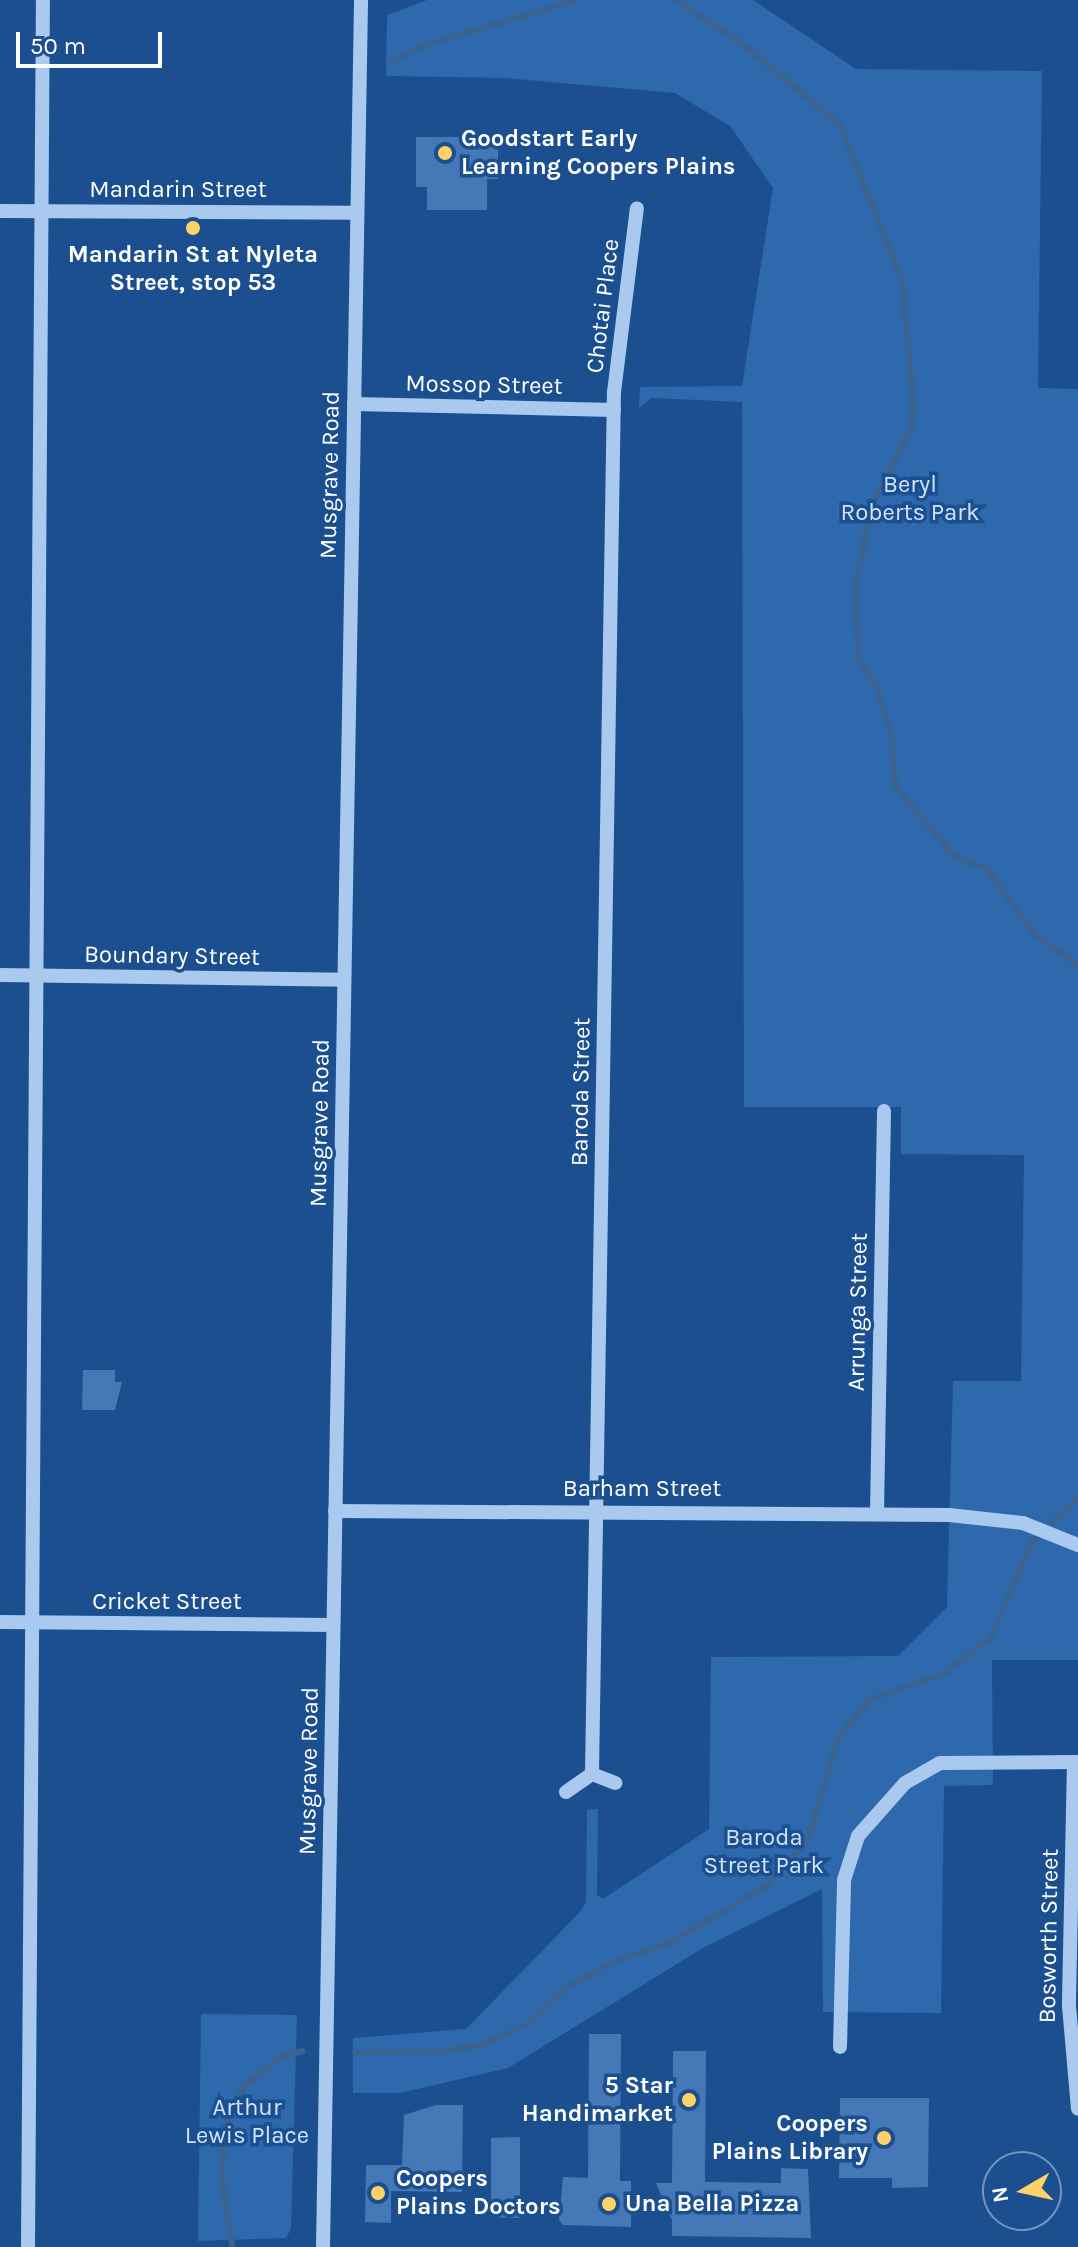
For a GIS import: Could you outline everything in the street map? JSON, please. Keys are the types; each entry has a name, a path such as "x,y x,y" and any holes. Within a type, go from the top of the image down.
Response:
{"street":[{"path":"28,2247 43,0"},
{"name":"Musgrave Road","path":"323,2247 361,0"},
{"name":"Chotai Place","path":"614,410 637,208"},
{"name":"Mandarin Street","path":"0,211 357,213"},
{"name":"Mossop Street","path":"354,404 614,410"},
{"name":"Baroda Street","path":"592,1774 614,410"},
{"name":"Boundary Street","path":"0,975 344,980"},
{"name":"Arrunga Street","path":"877,1513 884,1111"},
{"name":"Barham Street","path":"335,1511 949,1515 1023,1523 1078,1545"},
{"name":"Cricket Street","path":"0,1622 333,1625"},
{"path":"840,2047 844,1880 858,1836 905,1783 940,1763 1076,1762"},
{"name":"Bosworth Street","path":"1076,1762 1074,2006 1078,2109"},
{"path":"566,1792 592,1774 615,1783"}],"green space":[{"name":"Beryl Roberts Park","path":"427,0 753,0 856,69 1042,71 1038,388 1078,389 1078,1660 992,1660 993,1785 944,1786 941,2013 823,2012 822,1889 703,1948 508,2068 400,2093 353,2093 353,2038 466,2029 579,1913 586,1902 587,1810 598,1809 597,1895 603,1899 709,1829 711,1657 898,1656 947,1607 953,1381 1021,1381 1024,1155 901,1154 901,1107 744,1107 742,402 652,398 639,408 640,387 742,386 773,188 730,126 675,93 506,78 386,76 387,15"},
{"name":"Arthur Lewis Place","path":"201,2014 297,2015 291,2229 286,2238 198,2241"}],"building":[{"path":"416,137 498,137 498,179 487,179 487,210 427,210 427,187 416,187"},
{"path":"83,1370 115,1370 115,1382 122,1382 115,1410 82,1410"},
{"path":"589,2034 621,2034 620,2181 631,2181 631,2227 563,2225 559,2220 563,2177 588,2178"},
{"path":"673,2051 706,2051 705,2182 781,2183 781,2168 808,2169 811,2238 672,2236 672,2220 656,2183 672,2183"},
{"name":"Coopers Plains Library","path":"840,2098 929,2098 928,2187 892,2188 892,2178 839,2178"},
{"path":"436,2105 463,2105 462,2192 391,2191 391,2223 365,2222 366,2165 402,2165 404,2115"},
{"path":"520,2137 520,2218 491,2217 491,2138"}],"waterway":[{"path":"393,60 422,46 576,0"},
{"path":"676,0 742,43 840,125 902,280 913,398 912,426 872,505 856,583 858,659 877,687 891,733 895,786 955,857 986,868 1036,936 1078,965"},
{"path":"355,2053 441,2052 488,2043 528,2024 563,1990 610,1963 667,1944 765,1887 809,1838 838,1738 869,1700 945,1673 991,1637 1032,1542 1078,1498"},
{"path":"232,2245 221,2175 227,2119 244,2086 284,2055 303,2051"}],"place":[{"name":"Goodstart Early Learning Coopers Plains","path":"445,153"},
{"name":"Mandarin St at Nyleta Street, stop 53","path":"193,228"},
{"name":"5 Star Handimarket","path":"689,2100"},
{"name":"Coopers Plains Library","path":"884,2138"},
{"name":"Coopers Plains Doctors","path":"378,2193"},
{"name":"Una Bella Pizza","path":"609,2204"}],"park label":[{"name":"Baroda Street Park","path":"764,1852"}]}
